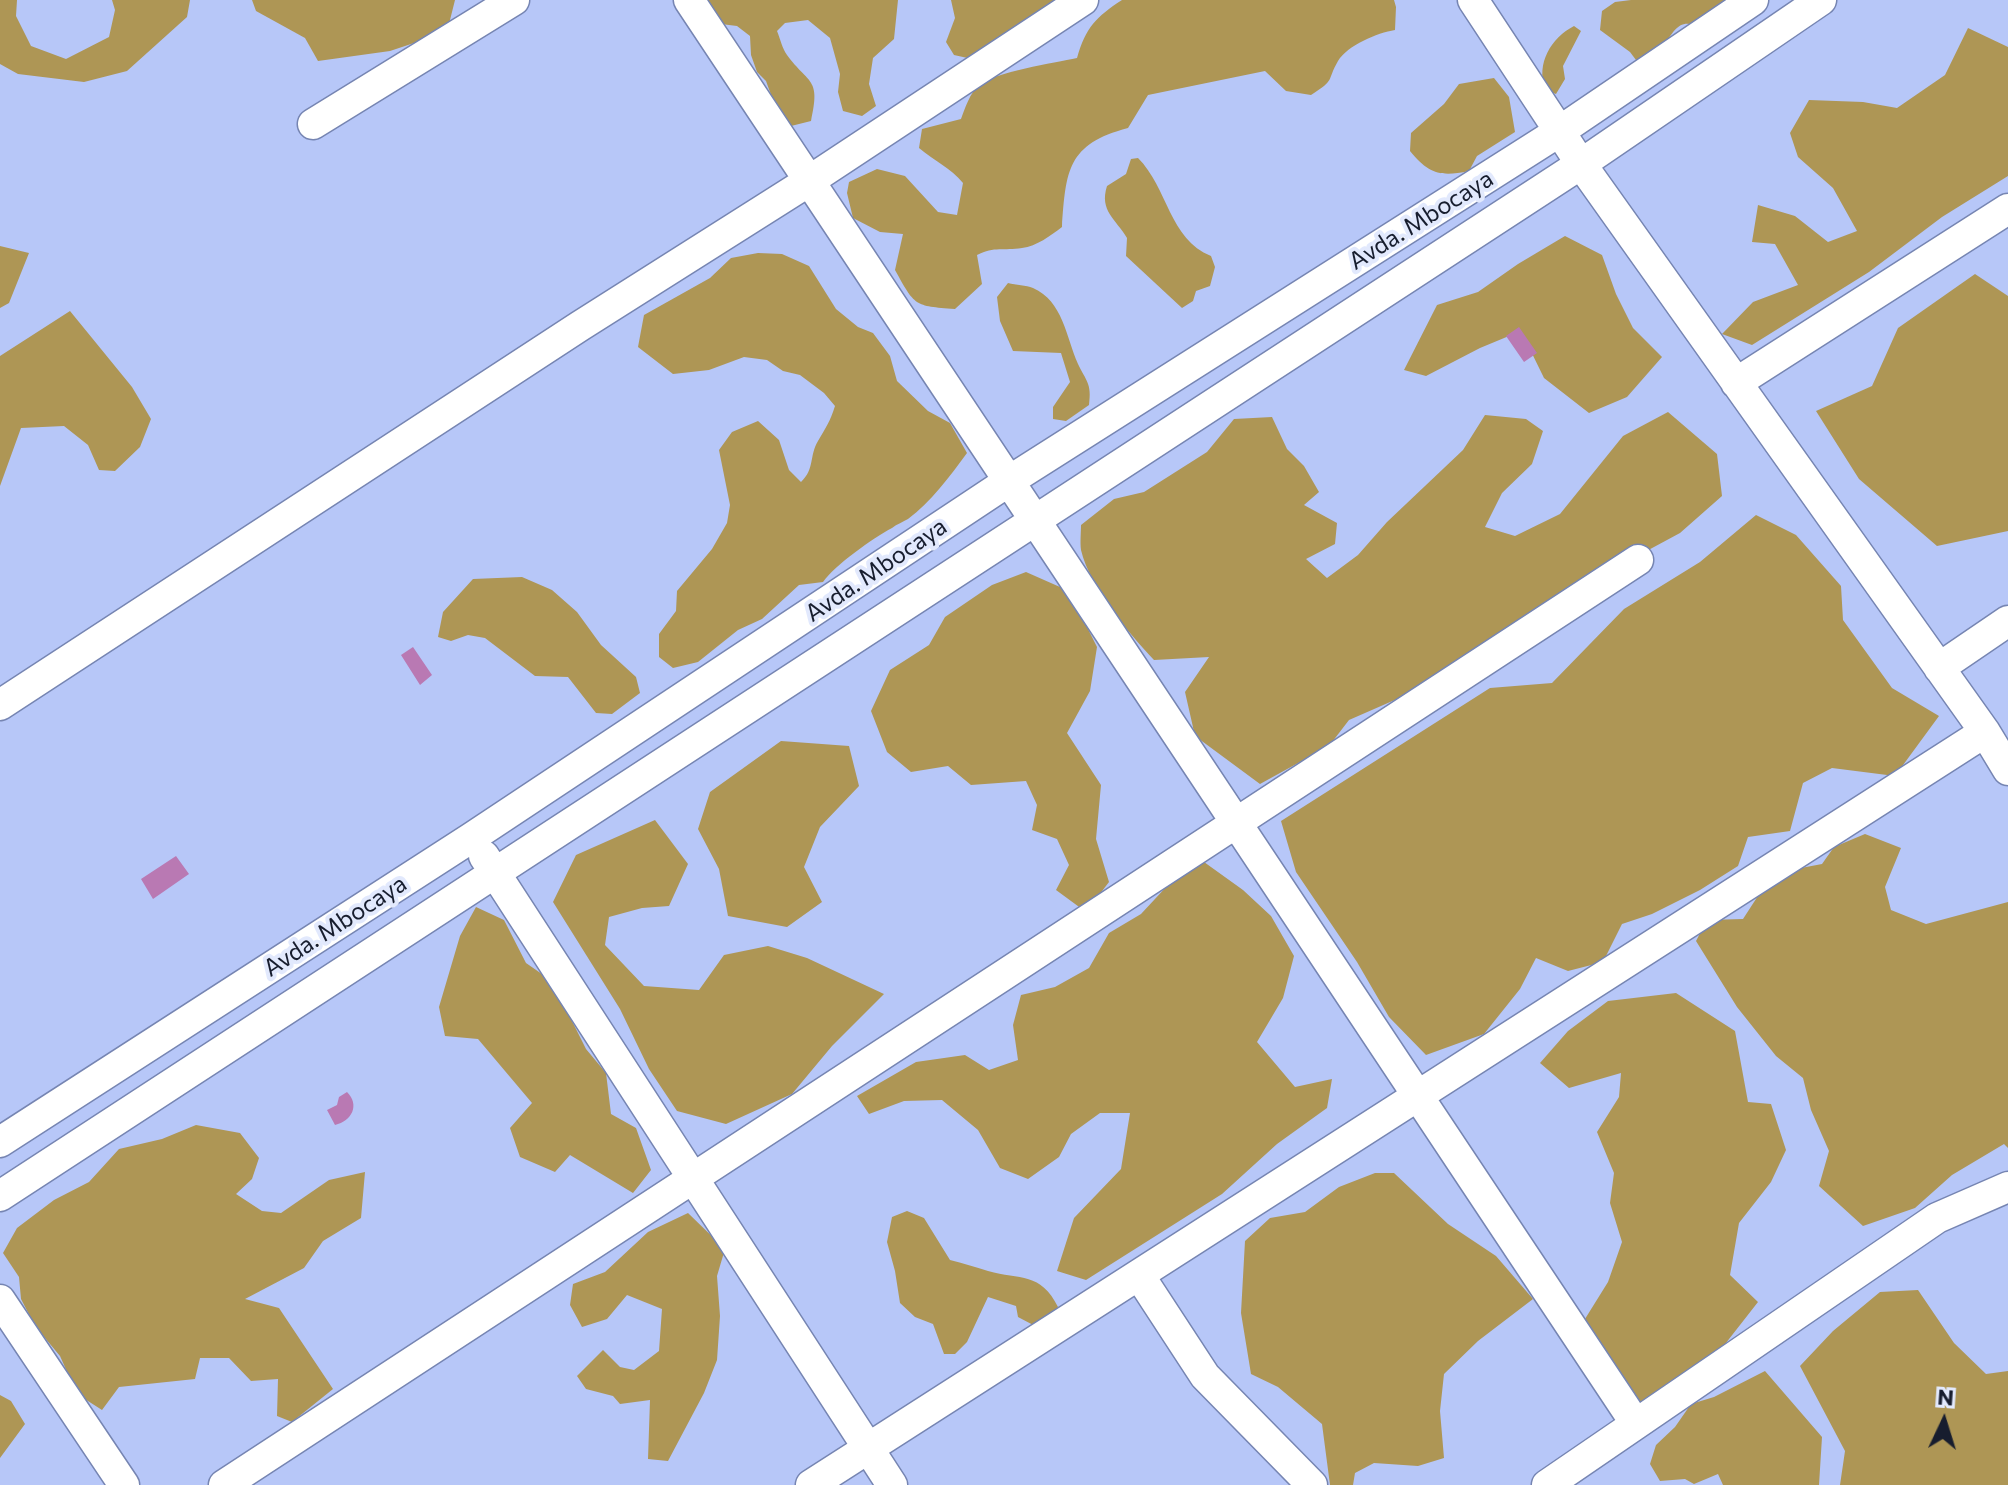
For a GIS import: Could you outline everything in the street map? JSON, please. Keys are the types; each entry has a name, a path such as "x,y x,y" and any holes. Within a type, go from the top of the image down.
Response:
{"street":[{"path":"313,124 514,0"},
{"path":"689,0 1636,1424"},
{"path":"0,705 1083,0"},
{"path":"1473,0 1581,164 1985,732 2008,770"},
{"name":"Avda. Mbocaya","path":"0,1142 471,838 1009,481 1560,131 1753,0"},
{"path":"0,1196 1581,164 1821,0"},
{"path":"1736,383 2008,209"},
{"path":"224,1485 1638,560"},
{"path":"1939,668 2008,621"},
{"path":"811,1485 1985,732"},
{"path":"471,838 496,872 892,1485"},
{"path":"1547,1485 1937,1218 2008,1187"},
{"path":"1139,1275 1205,1376 1312,1485"},
{"path":"0,1300 124,1485"}],"shaded area":[{"path":"0,0 17,0 16,16 31,46 66,59 109,37 115,10 112,0 190,0 187,17 127,71 84,82 18,74 0,64"},
{"path":"252,0 455,0 447,32 390,51 318,61 305,38 256,11"},
{"path":"708,0 898,0 894,39 873,58 869,84 876,106 862,116 843,111 838,92 840,74 830,38 808,20 785,23 777,31 782,46 811,83 815,96 811,121 787,127 766,81 757,72 751,55 750,36 737,26 721,24"},
{"path":"951,0 1090,0 1046,5 1018,32 983,49 972,59 954,55 946,42 955,18"},
{"path":"1122,0 1394,0 1395,30 1372,37 1349,50 1338,61 1327,83 1311,95 1286,91 1265,71 1148,95 1128,128 1093,142 1074,162 1065,190 1062,227 1033,245 977,255 982,284 955,309 917,302 895,270 903,234 880,232 853,218 847,193 849,182 877,169 905,176 938,212 957,215 963,183 919,148 922,129 961,119 973,92 987,80 1077,58 1093,24"},
{"path":"1741,0 1718,35 1696,25 1682,25 1671,34 1658,55 1636,60 1600,30 1602,11 1615,2"},
{"path":"1574,26 1581,31 1563,66 1565,79 1556,94 1545,90 1544,61 1558,37"},
{"path":"1968,28 2008,47 2008,176 1942,217 1869,272 1752,345 1722,334 1753,302 1798,285 1775,244 1752,242 1758,205 1795,216 1828,242 1857,231 1833,188 1798,157 1790,133 1809,100 1863,102 1897,108 1945,75"},
{"path":"1494,78 1509,97 1515,132 1477,156 1469,171 1450,174 1436,172 1423,165 1410,151 1411,133 1444,104 1459,84"},
{"path":"1138,158 1148,170 1186,238 1211,256 1215,267 1210,286 1196,291 1193,301 1182,308 1126,256 1127,238 1105,202 1107,186 1126,174 1131,159"},
{"path":"1565,236 1602,255 1633,328 1662,357 1627,397 1589,413 1544,378 1521,331 1426,376 1404,370 1437,305 1478,292"},
{"path":"0,246 29,253 9,303 0,308"},
{"path":"758,253 782,254 809,266 836,309 858,327 873,333 890,356 897,381 928,411 950,423 967,453 940,488 916,512 855,552 823,582 799,585 762,619 738,630 698,662 673,668 659,657 659,634 676,611 677,591 712,549 727,523 730,505 719,450 732,432 758,421 779,440 789,470 801,482 835,406 824,393 800,375 783,371 767,360 744,357 709,370 673,374 638,347 644,315 710,278 731,258"},
{"path":"1975,274 2008,296 2008,531 1937,546 1859,479 1816,411 1872,386 1898,328"},
{"path":"1008,283 1030,287 1043,294 1062,321 1090,392 1089,405 1066,421 1053,419 1053,407 1070,382 1061,353 1013,351 1000,321 997,297"},
{"path":"70,311 132,387 151,419 140,447 115,471 99,470 88,445 64,426 21,428 0,486 0,356"},
{"path":"1519,327 1537,353 1524,362 1506,336"},
{"path":"1668,412 1717,454 1722,496 1680,533 1550,603 1477,664 1349,720 1329,746 1260,784 1195,736 1185,692 1209,657 1154,660 1101,594 1081,550 1081,525 1114,499 1144,492 1207,452 1234,419 1272,417 1287,449 1304,466 1319,492 1304,505 1337,523 1335,544 1306,559 1327,578 1358,555 1387,522 1463,450 1485,415 1526,419 1543,431 1532,464 1502,493 1485,527 1515,536 1560,514 1623,436"},
{"path":"1756,515 1796,535 1841,586 1843,620 1892,688 1939,716 1895,776 1832,768 1803,783 1790,831 1748,837 1738,866 1700,890 1652,914 1622,924 1603,962 1568,971 1536,958 1520,989 1484,1034 1426,1055 1389,1017 1357,962 1296,872 1281,821 1490,688 1552,683 1624,609 1700,562"},
{"path":"1026,572 1069,591 1097,647 1090,691 1067,733 1101,785 1096,839 1109,882 1086,912 1056,890 1069,865 1057,839 1032,830 1037,805 1026,781 971,785 948,766 911,772 887,752 871,711 890,670 929,645 945,617 992,585"},
{"path":"522,577 552,590 577,612 601,645 636,677 640,693 612,714 596,713 568,677 535,676 485,638 468,635 451,641 438,637 443,612 473,579"},
{"path":"413,647 432,675 420,685 401,655"},
{"path":"781,741 849,746 859,786 820,827 804,867 822,902 787,927 728,916 719,869 698,829 710,792"},
{"path":"655,820 688,864 669,906 642,908 609,917 605,945 644,986 699,990 724,955 768,946 807,958 884,994 832,1046 792,1094 726,1124 677,1111 649,1069 620,1009 553,902 576,855"},
{"path":"1865,834 1901,848 1885,887 1891,910 1926,924 2008,902 2008,1148 2004,1144 1952,1175 1915,1208 1863,1226 1819,1186 1829,1151 1811,1110 1803,1078 1776,1056 1737,1007 1696,941 1707,920 1743,919 1767,882 1801,868 1822,864 1834,847"},
{"path":"176,856 189,874 153,899 141,879"},
{"path":"1204,862 1243,890 1271,916 1294,956 1283,998 1257,1042 1295,1087 1332,1079 1327,1108 1277,1144 1222,1194 1086,1280 1057,1271 1074,1218 1121,1169 1130,1113 1100,1113 1071,1134 1059,1157 1028,1179 1000,1168 978,1130 942,1100 904,1101 869,1114 857,1096 916,1062 965,1055 989,1070 1018,1060 1013,1025 1021,995 1055,987 1089,968 1109,933 1141,914 1168,885"},
{"path":"476,907 504,920 526,963 552,981 586,1049 606,1073 611,1114 636,1128 651,1170 633,1193 570,1155 555,1172 520,1157 510,1128 532,1103 478,1039 445,1036 439,1007 460,936"},
{"path":"1676,993 1735,1031 1748,1102 1771,1104 1786,1150 1771,1182 1739,1223 1730,1275 1758,1302 1722,1348 1650,1417 1615,1420 1602,1369 1580,1327 1608,1282 1622,1242 1610,1203 1614,1173 1597,1132 1619,1097 1621,1073 1569,1088 1540,1063 1568,1031 1608,1001"},
{"path":"347,1092 353,1102 352,1112 346,1120 335,1125 327,1110 337,1105 339,1097"},
{"path":"196,1125 240,1133 259,1158 252,1179 236,1194 262,1211 281,1213 329,1180 365,1172 361,1218 323,1241 304,1268 245,1299 279,1308 333,1389 292,1422 277,1416 278,1379 251,1381 229,1358 200,1358 195,1379 119,1387 102,1410 77,1394 60,1356 35,1326 21,1299 19,1277 3,1253 17,1228 54,1200 89,1182 119,1149 162,1139"},
{"path":"1375,1173 1394,1173 1448,1224 1496,1256 1533,1299 1478,1341 1444,1374 1440,1411 1444,1458 1418,1466 1374,1463 1355,1473 1353,1485 1330,1485 1322,1424 1278,1387 1251,1374 1241,1313 1245,1241 1270,1218 1305,1212 1339,1187"},
{"path":"907,1211 924,1218 950,1260 1029,1279 1044,1288 1058,1307 1050,1320 1037,1327 1018,1317 1016,1306 988,1297 967,1342 955,1354 944,1354 933,1324 915,1317 900,1303 887,1242 892,1217"},
{"path":"688,1213 725,1249 717,1276 720,1316 717,1360 704,1393 668,1461 648,1459 650,1400 620,1404 613,1396 586,1389 577,1376 603,1350 620,1367 634,1370 659,1351 662,1309 627,1295 607,1319 582,1327 570,1305 573,1284 605,1272 648,1232"},
{"path":"1918,1290 1954,1343 1986,1374 2008,1371 2008,1485 1840,1485 1845,1451 1800,1366 1833,1331 1880,1292"},
{"path":"1765,1371 1822,1437 1819,1485 1723,1485 1718,1474 1694,1484 1685,1479 1660,1481 1650,1464 1656,1445 1675,1427 1691,1404 1714,1397"},
{"path":"0,1395 11,1401 25,1424 0,1458"}]}
